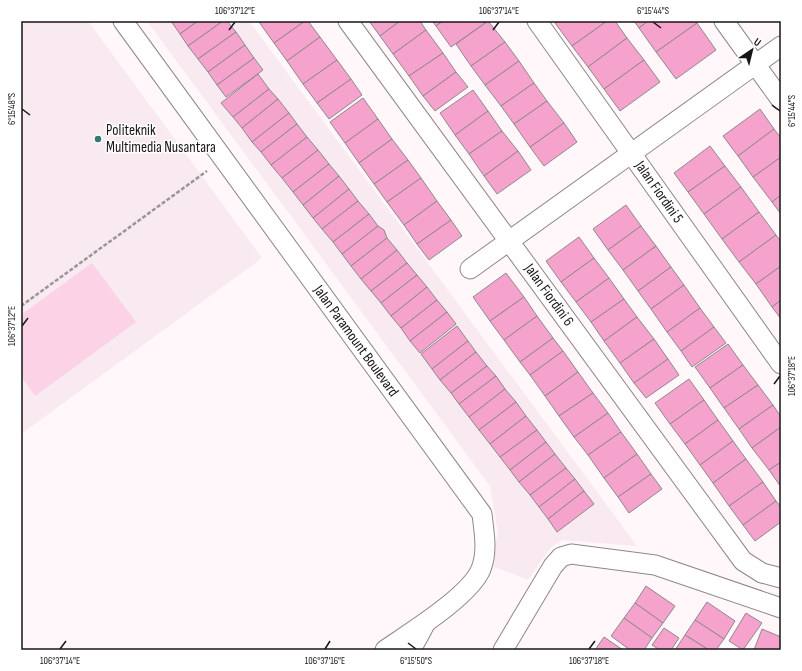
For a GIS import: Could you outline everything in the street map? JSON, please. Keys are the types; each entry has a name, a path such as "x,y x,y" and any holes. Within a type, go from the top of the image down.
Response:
{"street":[{"name":"Jalan Paramount Boulevard","path":"123,21 482,514 485,550 481,569 474,581 461,595 385,650"},
{"name":"Jalan Fiordini 6","path":"348,21 743,561 752,568 781,578"},
{"name":"Jalan Fiordini 5","path":"537,21 781,364"},
{"path":"724,21 781,100"},
{"path":"470,269 781,46"},
{"path":"503,650 554,566 561,557 571,554 655,565 781,608"},
{"path":"411,650 428,619"}],"path":[{"path":"21,306 223,160"}],"shaded area":[{"name":"Politeknik Multimedia Nusantara","path":"21,21 88,21 262,258 21,434"},
{"path":"147,21 249,21 637,546 563,540 551,547 528,580 490,565 498,533 490,486"},
{"path":"92,263 136,322 35,396 21,376 21,315"}],"building":[{"path":"171,21 198,21 180,34"},
{"path":"198,21 223,21 188,46 180,34"},
{"path":"223,21 227,21 236,32 198,59 188,46"},
{"path":"305,21 274,43 259,22"},
{"path":"305,21 308,21 320,37 287,61 274,43"},
{"path":"369,21 400,21 380,36"},
{"path":"400,21 420,21 426,30 393,54 380,36"},
{"path":"432,21 443,21 436,26"},
{"path":"443,21 483,21 485,23 451,47 436,26"},
{"path":"488,21 505,42 471,66 456,44"},
{"path":"558,21 607,21 572,46 555,23"},
{"path":"607,21 615,21 627,38 588,67 572,46"},
{"path":"634,21 648,21 639,28"},
{"path":"648,21 695,21 697,23 656,52 639,28"},
{"path":"697,23 716,50 676,79 656,52"},
{"path":"426,30 443,53 409,76 393,54"},
{"path":"236,32 245,45 208,72 198,59"},
{"path":"320,37 337,60 303,84 287,61"},
{"path":"627,38 644,60 604,89 588,67"},
{"path":"505,42 519,61 485,85 471,66"},
{"path":"245,45 254,58 217,85 208,72"},
{"path":"443,53 456,72 423,96 409,76"},
{"path":"254,58 263,70 226,97 217,85"},
{"path":"337,60 351,79 317,103 303,84"},
{"path":"644,60 660,82 620,111 604,89"},
{"path":"519,61 534,83 501,106 485,85"},
{"path":"456,72 468,87 435,111 423,96"},
{"path":"258,74 269,89 233,117 221,103"},
{"path":"351,79 362,95 329,119 317,103"},
{"path":"534,83 547,101 514,124 501,106"},
{"path":"269,89 278,99 242,128 233,117"},
{"path":"473,90 488,111 455,135 440,113"},
{"path":"363,98 378,119 345,143 330,122"},
{"path":"278,99 289,113 252,142 242,128"},
{"path":"547,101 564,123 530,147 514,124"},
{"path":"760,109 774,129 738,156 723,136"},
{"path":"488,111 502,131 469,154 455,135"},
{"path":"289,113 297,124 261,152 252,142"},
{"path":"378,119 392,139 359,163 345,143"},
{"path":"564,123 577,142 544,166 530,147"},
{"path":"297,124 307,137 271,165 261,152"},
{"path":"774,129 781,138 781,157 753,177 738,156"},
{"path":"502,131 518,151 484,176 469,154"},
{"path":"307,137 318,150 282,178 271,165"},
{"path":"392,139 408,160 374,184 359,163"},
{"path":"710,146 725,166 688,192 674,173"},
{"path":"318,150 329,164 293,192 282,178"},
{"path":"518,151 531,170 497,194 484,176"},
{"path":"781,157 781,195 772,202 753,177"},
{"path":"408,160 421,178 387,202 374,184"},
{"path":"329,164 339,176 303,205 293,192"},
{"path":"725,166 741,187 704,214 688,192"},
{"path":"339,176 349,189 313,218 303,205"},
{"path":"421,178 437,201 404,225 387,202"},
{"path":"741,187 759,212 722,239 704,214"},
{"path":"349,189 358,201 322,229 313,218"},
{"path":"781,195 781,214 772,202"},
{"path":"358,201 369,214 333,242 322,229"},
{"path":"437,201 451,220 417,244 404,225"},
{"path":"626,205 641,226 608,250 593,229"},
{"path":"759,212 776,235 739,262 722,239"},
{"path":"369,214 378,226 342,254 333,242"},
{"path":"451,220 462,236 429,260 417,244"},
{"path":"378,226 384,230 387,238 351,266 342,254"},
{"path":"641,226 656,246 623,270 608,250"},
{"path":"776,235 781,242 781,266 756,284 739,262"},
{"path":"579,237 594,258 561,282 546,261"},
{"path":"387,238 397,250 361,279 351,266"},
{"path":"656,246 671,267 638,291 623,270"},
{"path":"397,250 407,263 371,291 361,279"},
{"path":"594,258 609,278 576,302 561,282"},
{"path":"407,263 417,275 381,303 371,291"},
{"path":"781,266 781,300 772,307 756,284"},
{"path":"671,267 684,285 651,309 638,291"},
{"path":"506,273 524,297 490,321 473,297"},
{"path":"417,275 427,287 391,316 381,303"},
{"path":"609,278 624,299 591,322 576,302"},
{"path":"684,285 700,308 667,332 651,309"},
{"path":"427,287 437,300 401,328 391,316"},
{"path":"524,297 537,316 504,340 490,321"},
{"path":"624,299 637,317 604,341 591,322"},
{"path":"437,300 447,312 410,341 401,328"},
{"path":"781,300 781,319 772,307"},
{"path":"700,308 714,327 681,351 667,332"},
{"path":"447,312 456,324 420,353 410,341"},
{"path":"537,316 553,338 520,362 504,340"},
{"path":"637,317 654,339 620,363 604,341"},
{"path":"457,326 468,341 432,369 421,354"},
{"path":"714,327 726,343 692,367 681,351"},
{"path":"553,338 563,351 530,375 520,362"},
{"path":"654,339 668,359 634,383 620,363"},
{"path":"468,341 476,352 440,380 432,369"},
{"path":"728,344 743,365 710,388 695,367"},
{"path":"563,351 578,372 545,396 530,375"},
{"path":"476,352 487,366 451,393 440,380"},
{"path":"668,359 679,375 646,398 634,383"},
{"path":"743,365 758,385 724,408 710,388"},
{"path":"487,366 496,376 459,404 451,393"},
{"path":"578,372 593,393 559,416 545,396"},
{"path":"496,376 505,389 469,417 459,404"},
{"path":"689,379 704,400 670,424 655,403"},
{"path":"758,385 773,405 739,429 724,408"},
{"path":"505,389 516,402 479,430 469,417"},
{"path":"593,393 608,413 574,437 559,416"},
{"path":"704,400 718,420 685,444 670,424"},
{"path":"516,402 526,416 490,444 479,430"},
{"path":"773,405 781,417 781,427 752,448 739,429"},
{"path":"608,413 621,432 588,455 574,437"},
{"path":"526,416 537,430 500,457 490,444"},
{"path":"718,420 733,441 700,465 685,444"},
{"path":"781,427 781,462 769,470 752,448"},
{"path":"537,430 546,442 510,470 500,457"},
{"path":"621,432 637,454 604,478 588,455"},
{"path":"733,441 746,459 713,483 700,465"},
{"path":"546,442 555,454 519,482 510,470"},
{"path":"555,454 566,468 530,495 519,482"},
{"path":"637,454 651,474 618,497 604,478"},
{"path":"746,459 763,482 729,506 713,483"},
{"path":"781,462 781,487 769,470"},
{"path":"566,468 575,479 539,507 530,495"},
{"path":"651,474 662,489 629,513 618,497"},
{"path":"575,479 584,491 548,519 539,507"},
{"path":"763,482 776,501 743,525 729,506"},
{"path":"584,491 594,504 557,532 548,519"},
{"path":"776,501 781,507 781,522 755,541 743,525"},
{"path":"646,586 675,606 663,623 635,603"},
{"path":"707,602 735,621 724,639 695,620"},
{"path":"635,603 663,623 652,638 624,618"},
{"path":"746,613 762,623 743,650 729,641"},
{"path":"624,618 652,638 644,650 630,650 611,636"},
{"path":"695,620 724,639 716,650 709,650 685,635"},
{"path":"664,628 679,638 671,650 660,650 652,645"},
{"path":"762,629 781,637 781,650 754,650"},
{"path":"685,635 709,650 675,650"},
{"path":"604,637 623,650 595,650"}],"place":[{"name":"Politeknik Multimedia Nusantara","path":"98,139"}]}
